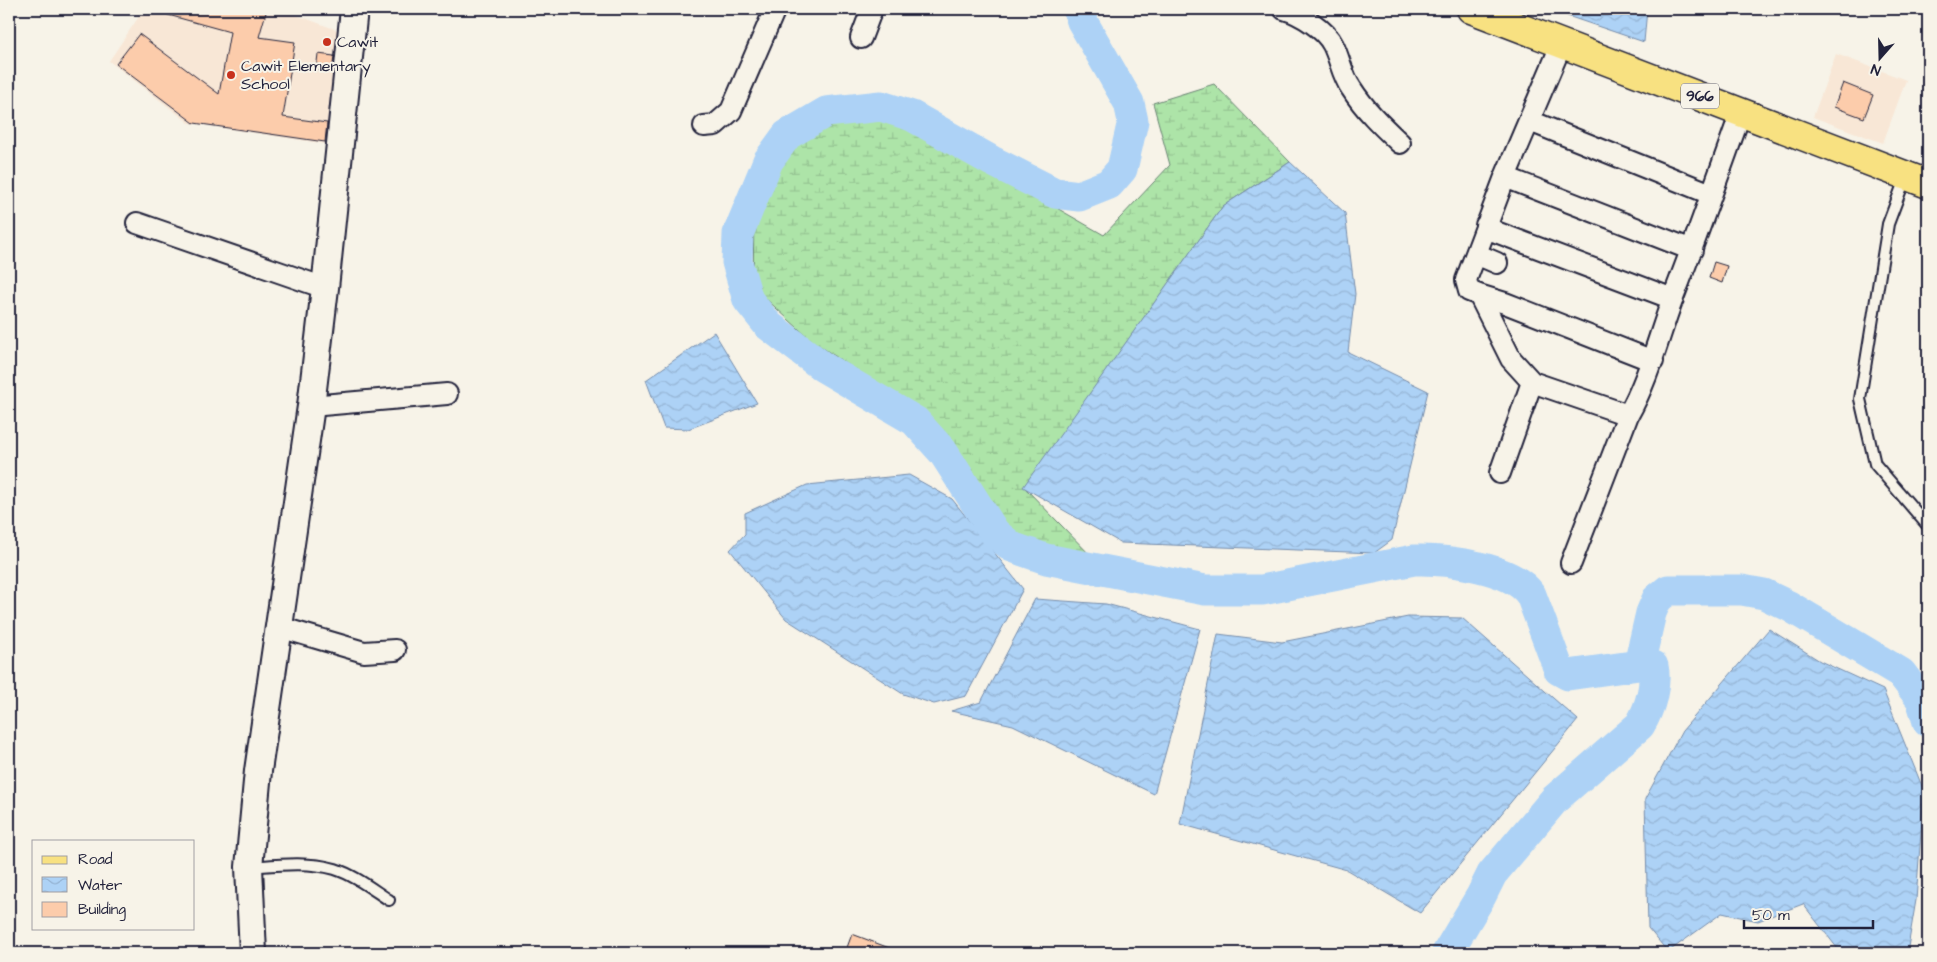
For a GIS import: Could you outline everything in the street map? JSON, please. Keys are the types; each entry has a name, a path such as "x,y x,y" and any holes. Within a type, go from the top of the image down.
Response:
{"main road":[{"name":"966","path":"1472,9 1917,180"}],"street":[{"path":"253,953 249,867 258,771 280,627 326,288 354,9"},
{"path":"704,126 715,125 732,111 775,9"},
{"path":"861,38 872,9"},
{"path":"1284,9 1298,13 1332,43 1350,86 1368,113 1400,143"},
{"path":"1562,43 1486,226 1466,280 1469,291 1505,302 1653,361"},
{"path":"1571,563 1628,415 1639,395 1653,361 1673,299 1741,112"},
{"path":"1530,121 1711,194"},
{"path":"1505,177 1692,250"},
{"path":"137,223 326,288"},
{"path":"1486,226 1496,232 1673,299"},
{"path":"1476,254 1497,262"},
{"path":"1479,295 1511,359 1532,382 1628,415"},
{"path":"1500,473 1532,382"},
{"path":"310,406 447,394"},
{"path":"280,627 364,652 395,650"}],"lane":[{"path":"1917,180 1888,224 1860,400 1875,464 1928,526"},
{"path":"249,867 297,864 335,869 363,882 389,900"}],"shaded area":[{"name":"Cawit Elementary School","path":"144,9 280,9 340,31 326,144 189,123 109,61"},
{"path":"1836,54 1906,80 1883,143 1813,117"}],"green space":[{"path":"1214,84 1290,162 1223,206 1024,487 1096,561 1039,551 1007,526 926,417 811,340 753,287 754,215 798,137 865,116 932,137 1104,235 1170,165 1153,103"}],"water":[{"path":"1547,9 1647,9 1644,42"},
{"path":"1290,162 1345,213 1355,294 1348,352 1428,391 1392,540 1374,553 1121,543 1023,487 1223,206"},
{"path":"714,332 757,403 688,429 664,428 646,380"},
{"path":"909,475 952,499 1023,589 966,696 934,704 903,694 786,619 730,550 745,534 745,513 807,485"},
{"path":"1035,599 1106,604 1200,629 1154,794 1013,725 951,711 981,702"},
{"path":"1408,617 1462,618 1578,720 1420,913 1347,870 1180,824 1218,634 1282,642"},
{"path":"1769,629 1820,661 1883,690 1924,791 1916,900 1907,953 1841,953 1803,904 1758,921 1722,913 1668,952 1648,928 1645,799 1682,731"}],"building":[{"path":"162,9 267,9 259,37 295,42 283,117 327,123 325,142 194,123 116,64 139,34 219,94 230,32 161,13"},
{"path":"318,54 334,56 332,72 316,70"},
{"path":"1843,83 1873,95 1864,118 1834,107"},
{"path":"1714,262 1727,266 1722,283 1709,278"},
{"path":"852,934 900,952 900,953 845,953"}],"waterway":[{"path":"1078,9 1082,21 1129,103 1133,121 1122,169 1109,184 1079,196 1055,193 992,161 912,116 881,106 826,112 787,135 768,161 738,234 737,262 748,300 768,325 823,367 915,421 943,452 995,533 1012,547 1046,559 1205,590 1262,590 1414,560 1460,563 1494,571 1522,585 1531,595 1559,670 1568,675 1639,665 1653,666 1652,696 1640,725 1555,799 1492,874 1447,953"},
{"path":"1639,665 1651,613 1657,599 1668,590 1742,590 1764,594 1789,606 1901,673 1921,699 1928,722"}],"place":[{"name":"Cawit","path":"327,42"},
{"name":"Cawit Elementary School","path":"231,75"}]}
